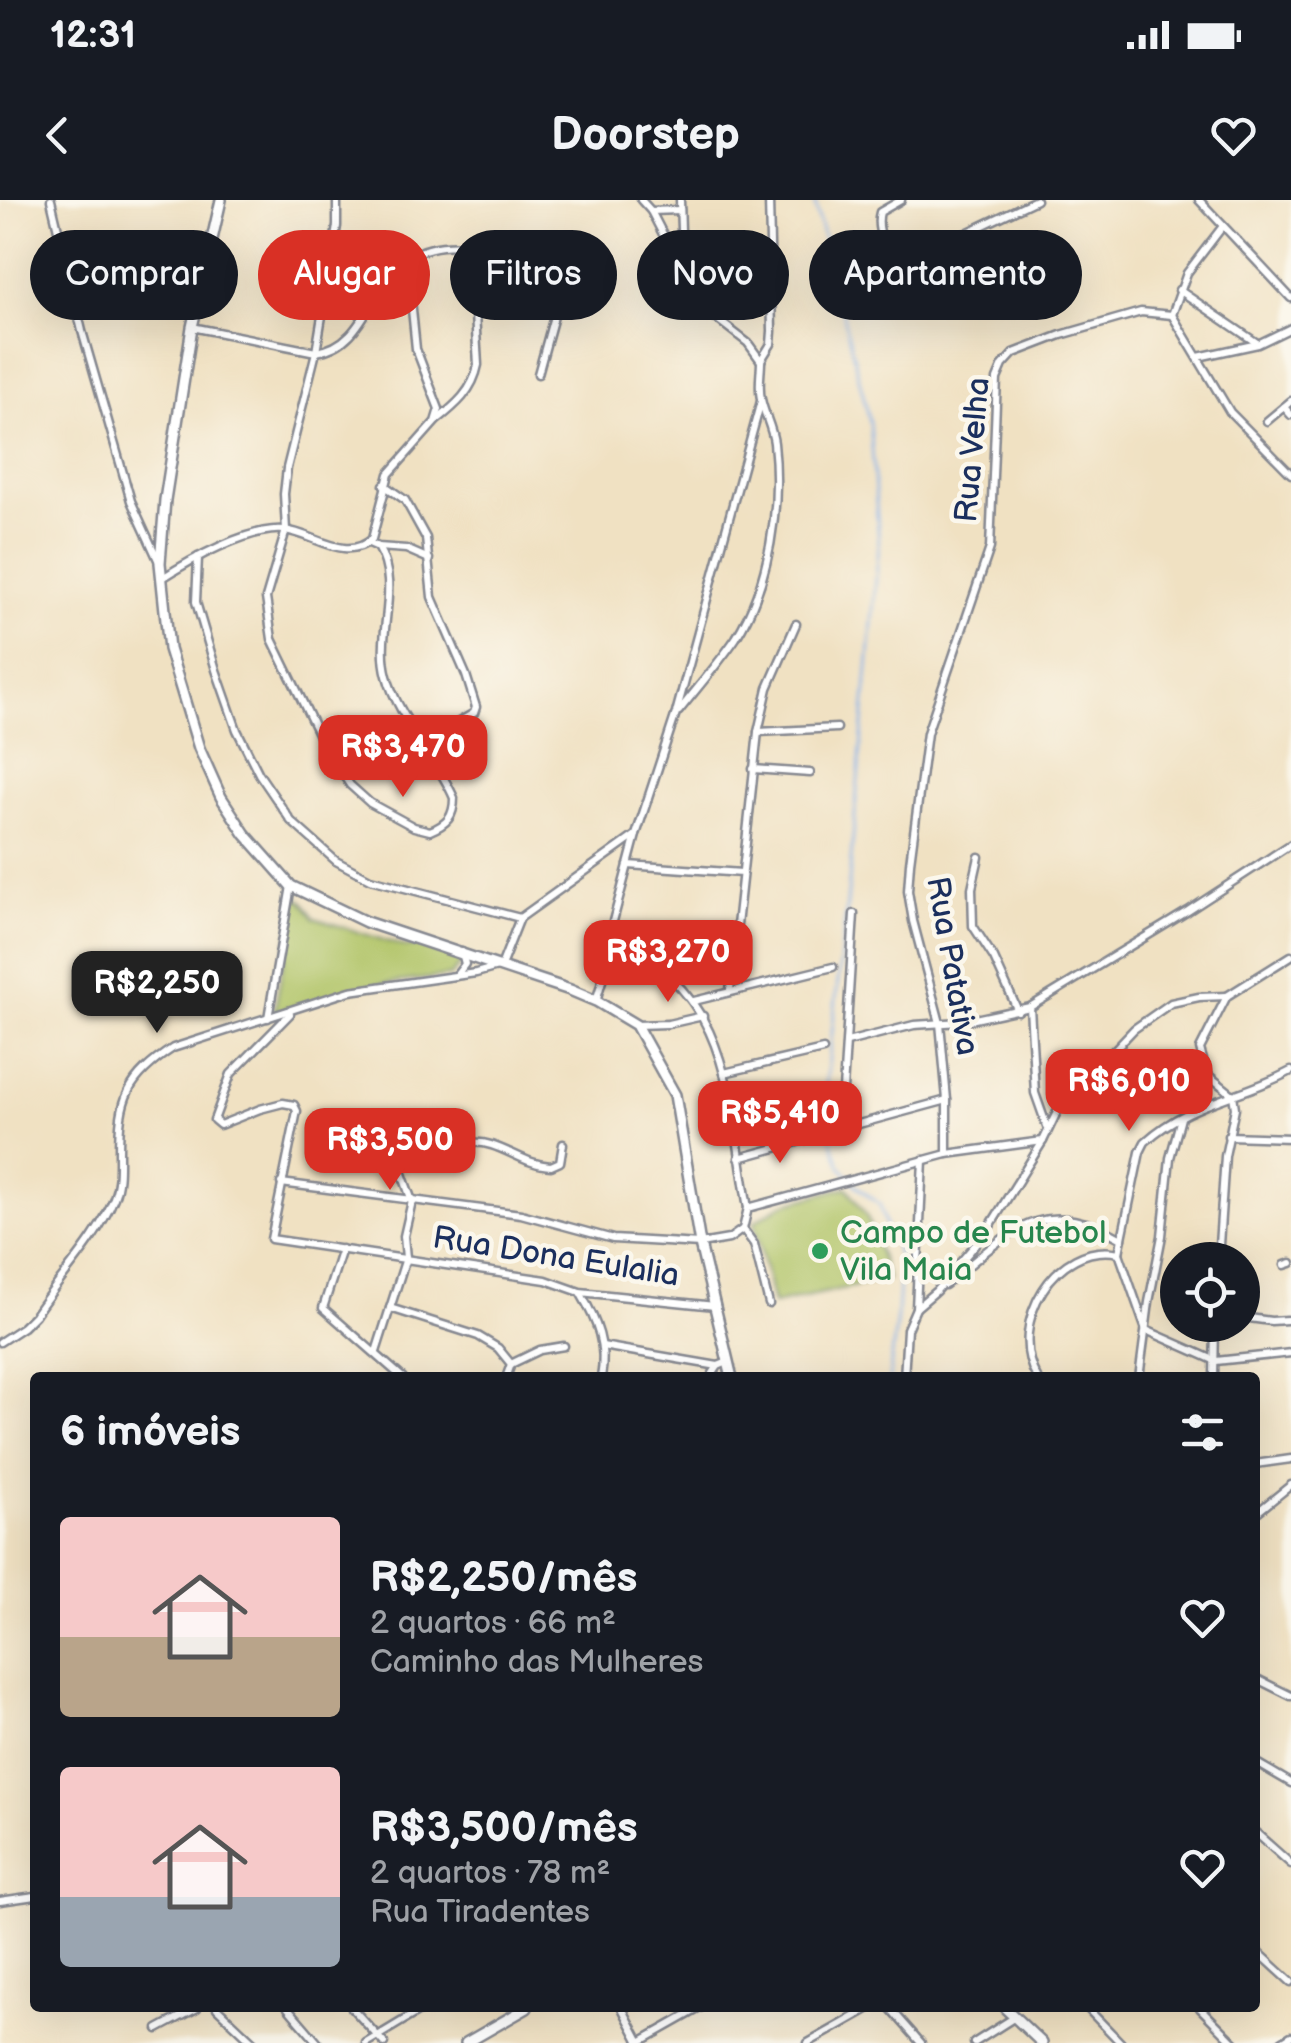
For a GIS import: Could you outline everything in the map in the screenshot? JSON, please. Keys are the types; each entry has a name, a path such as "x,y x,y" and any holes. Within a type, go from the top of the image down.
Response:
{"street":[{"path":"50,200 131,501 160,563"},
{"path":"220,200 192,328 160,563 169,648 199,748 221,798 245,834 292,886 343,914 462,951 596,1001 636,1025 675,1095 723,1364 728,1372"},
{"path":"336,200 338,226 316,352 284,494 286,530 266,598 272,640 324,746 350,785 370,803 414,827 430,831 450,820 454,798 387,677 385,625 390,577 378,547"},
{"path":"642,200 661,230"},
{"path":"680,200 681,230"},
{"path":"760,360 771,344 772,332 769,200"},
{"path":"901,200 880,212 878,226 891,256 900,265 1036,200"},
{"path":"1198,200 1291,298"},
{"path":"652,211 680,210"},
{"path":"1223,226 1195,258 1172,315 1230,412 1291,474"},
{"path":"1179,290 1258,344"},
{"name":"Rua Velha","path":"966,615 990,548 997,379 1004,365 1014,353 1061,335 1142,312 1172,315"},
{"path":"192,328 316,352 329,350 346,339 359,320"},
{"path":"413,320 416,349 438,399 436,422"},
{"path":"368,543 375,533 384,485 399,460 469,391 476,378 474,320"},
{"path":"538,374 553,320"},
{"path":"596,1001 613,944 612,925 636,835 676,714 761,401 760,360 748,343 718,320"},
{"path":"1198,358 1258,344 1291,328"},
{"path":"676,714 736,638 760,581 771,536 775,474 772,427 761,401"},
{"path":"1267,421 1291,401"},
{"path":"1284,407 1291,415"},
{"path":"384,485 399,493 426,538 429,586 466,675 476,710 423,744"},
{"path":"160,580 198,556 243,539 286,530 339,549 368,543 406,549 430,559"},
{"path":"198,556 196,602 216,670 259,774 290,821 336,861 370,879 520,918"},
{"name":"Rua Patativa","path":"946,1154 947,1100 940,1023 913,921 909,877 928,732 966,615"},
{"path":"730,990 758,732 768,688 796,624"},
{"path":"758,732 837,728"},
{"path":"753,769 810,772"},
{"path":"501,966 520,918 636,835"},
{"path":"847,1042 914,1025 1030,1007 1291,844"},
{"path":"979,857 972,888 973,926 998,966 1018,1010"},
{"path":"628,865 742,872"},
{"path":"268,1018 292,886"},
{"path":"854,914 840,1116 845,1125 855,1125 947,1100"},
{"path":"293,1011 230,1074 215,1123 220,1125 283,1104 294,1105 298,1118 282,1182 521,1214 613,1238 700,1244 729,1240 744,1229 748,1208 724,1073 703,1016 694,1001 645,958 613,944"},
{"path":"456,976 465,964 462,951"},
{"path":"936,1291 987,1231 1043,1141 1047,1128 1082,1083 1152,1014 1182,1000 1227,996 1291,956"},
{"path":"0,1342 34,1315 109,1209 119,1178 120,1108 136,1077 173,1048 372,986 501,966"},
{"path":"694,1001 833,967"},
{"path":"1219,1242 1228,1136 1234,1118 1232,1095 1207,1074 1200,1056 1203,1040 1227,996"},
{"path":"1030,1007 1035,1093 1047,1128"},
{"path":"636,1025 668,1024 703,1016"},
{"path":"724,1073 824,1050"},
{"path":"1291,1071 1207,1102 1154,1134 1140,1152 1119,1253 1146,1330 1216,1361 1291,1353"},
{"path":"1140,1372 1170,1158 1182,1117"},
{"path":"376,1352 406,1258 404,1236 412,1201 384,1124"},
{"path":"1228,1136 1291,1138"},
{"path":"739,1158 812,1138"},
{"path":"748,1208 946,1154 1043,1141"},
{"path":"399,1166 473,1142 551,1166 560,1162 563,1144"},
{"path":"904,1372 907,1329 916,1308 923,1160"},
{"name":"Rua Dona Eulalia","path":"282,1182 271,1239 546,1280 580,1292 715,1306"},
{"path":"916,1308 1032,1221 1058,1217 1083,1220 1122,1239"},
{"path":"744,1229 754,1244 769,1304"},
{"path":"342,1248 322,1306 398,1372"},
{"path":"1034,1372 1026,1350 1032,1308 1041,1292 1054,1276 1092,1251 1119,1253"},
{"path":"580,1292 597,1324 604,1360 602,1372"},
{"path":"390,1308 490,1342 511,1364"},
{"path":"1260,1319 1287,1320"},
{"path":"1215,1342 1215,1372"},
{"path":"508,1372 511,1364 540,1350 564,1346"},
{"path":"602,1346 723,1364"},
{"path":"716,1372 723,1364"},
{"path":"1260,1458 1265,1462"},
{"path":"1260,1463 1291,1458"},
{"path":"1260,1510 1291,1485"},
{"path":"1260,1680 1291,1696"},
{"path":"1260,1767 1291,1783"},
{"path":"1260,1836 1291,1864"},
{"path":"0,1901 30,1897"},
{"path":"1260,1954 1291,1982"},
{"path":"158,2029 190,2012"},
{"path":"221,2012 254,2043"},
{"path":"291,2012 318,2043"},
{"path":"356,2012 382,2040"},
{"path":"366,2043 382,2040 419,2012"},
{"path":"466,2043 521,2012"},
{"path":"624,2012 639,2043 693,2012"},
{"path":"808,2043 863,2012"},
{"path":"894,2012 921,2043"},
{"path":"1009,2012 1042,2043"},
{"path":"1090,2012 1121,2043"},
{"path":"1204,2012 1234,2043"},
{"path":"974,2043 1015,2018"},
{"path":"1280,2043 1291,2036"}],"green space":[{"path":"296,896 314,918 406,947 421,945 460,956 462,963 450,976 365,986 274,1012"},
{"name":"Campo de Futebol Vila Maia","path":"847,1187 867,1217 888,1279 773,1304 754,1222 783,1204"}],"waterway":[{"path":"814,200 870,422 879,544 847,904 825,1093 827,1126 841,1167 880,1205 896,1247 900,1264 890,1372"}],"place":[{"name":"Campo de Futebol Vila Maia","path":"820,1251"}]}
